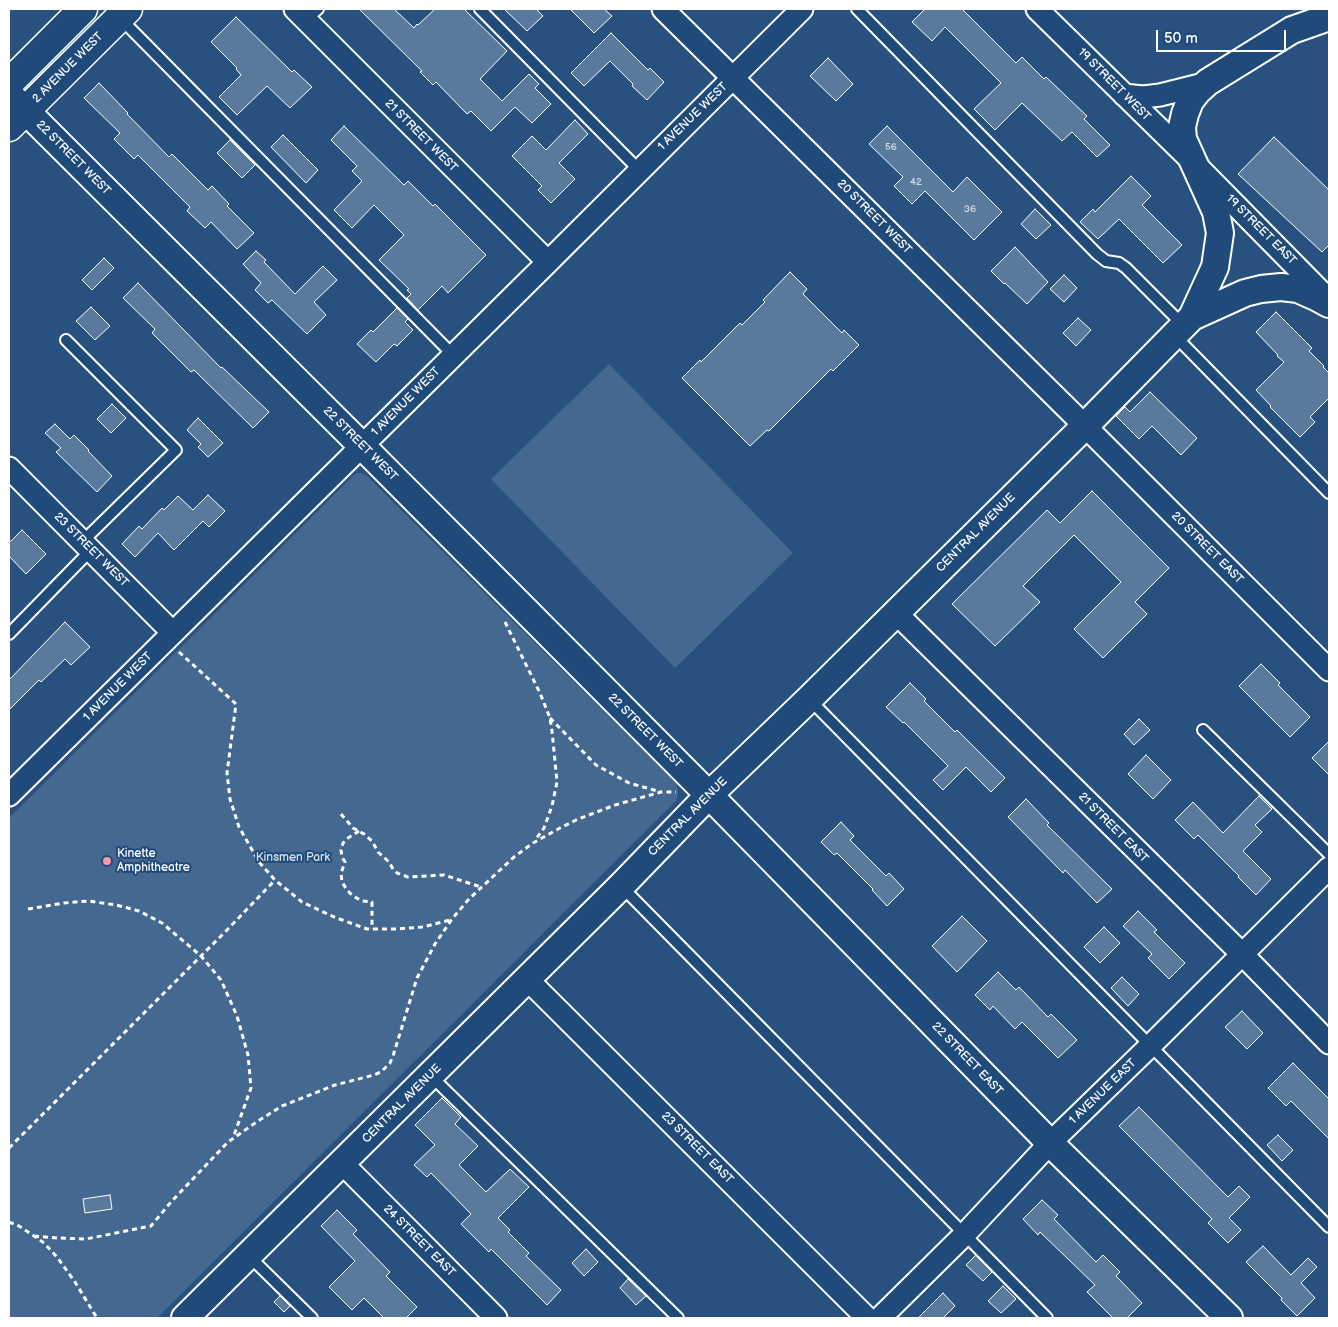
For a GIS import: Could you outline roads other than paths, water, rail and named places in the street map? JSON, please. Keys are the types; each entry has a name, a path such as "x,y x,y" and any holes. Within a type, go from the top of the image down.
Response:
{"highway":[{"path":"9,83 83,9"},
{"name":"2 AVENUE WEST","path":"14,111 124,13"}],"street":[{"name":"20 STREET WEST","path":"663,9 1085,426"},
{"name":"1 AVENUE WEST","path":"9,795 802,9"},
{"name":"19 STREET WEST","path":"1037,9 1192,162"},
{"path":"1292,30 1309,9"},
{"name":"21 STREET WEST","path":"306,12 548,262"},
{"name":"CENTRAL AVENUE","path":"185,1318 621,886 708,795 809,699 1085,426 1183,326 1214,267 1220,233 1216,212 1183,139 1182,127 1190,101 1208,82 1292,30 1329,17"},
{"path":"1124,95 1143,97 1160,95 1208,82"},
{"name":"22 STREET WEST","path":"14,111 362,446 708,795"},
{"name":"19 STREET EAST","path":"1192,162 1329,300"},
{"name":"CENTRAL AVENUE","path":"1183,326 1245,293 1261,289 1280,287 1298,290 1316,296 1329,304"},
{"name":"20 STREET EAST","path":"1085,426 1329,670"},
{"name":"23 STREET WEST","path":"9,468 87,546 169,636"},
{"name":"21 STREET EAST","path":"896,613 1242,954 1329,1043"},
{"name":"22 STREET EAST","path":"708,795 1050,1143 1229,1318"},
{"name":"1 AVENUE EAST","path":"880,1318 964,1234 1050,1143 1329,868"},
{"name":"23 STREET EAST","path":"527,979 868,1318"},
{"name":"24 STREET EAST","path":"342,1163 496,1318"}],"lane":[{"path":"480,9 639,170"},
{"path":"856,9 1097,254 1106,261 1119,263 1126,268 1183,326 1329,493"},
{"path":"124,13 453,355"},
{"path":"9,634 176,450 66,340"},
{"path":"809,699 1329,1227"},
{"path":"1203,730 1329,854"},
{"path":"621,886 1047,1318"},
{"path":"430,1075 678,1318"},
{"path":"248,1255 312,1318"}],"place":[{"name":"Kinette Amphitheatre","path":"107,861"}],"park label":[{"name":"Kinsmen Park","path":"293,858"}]}
